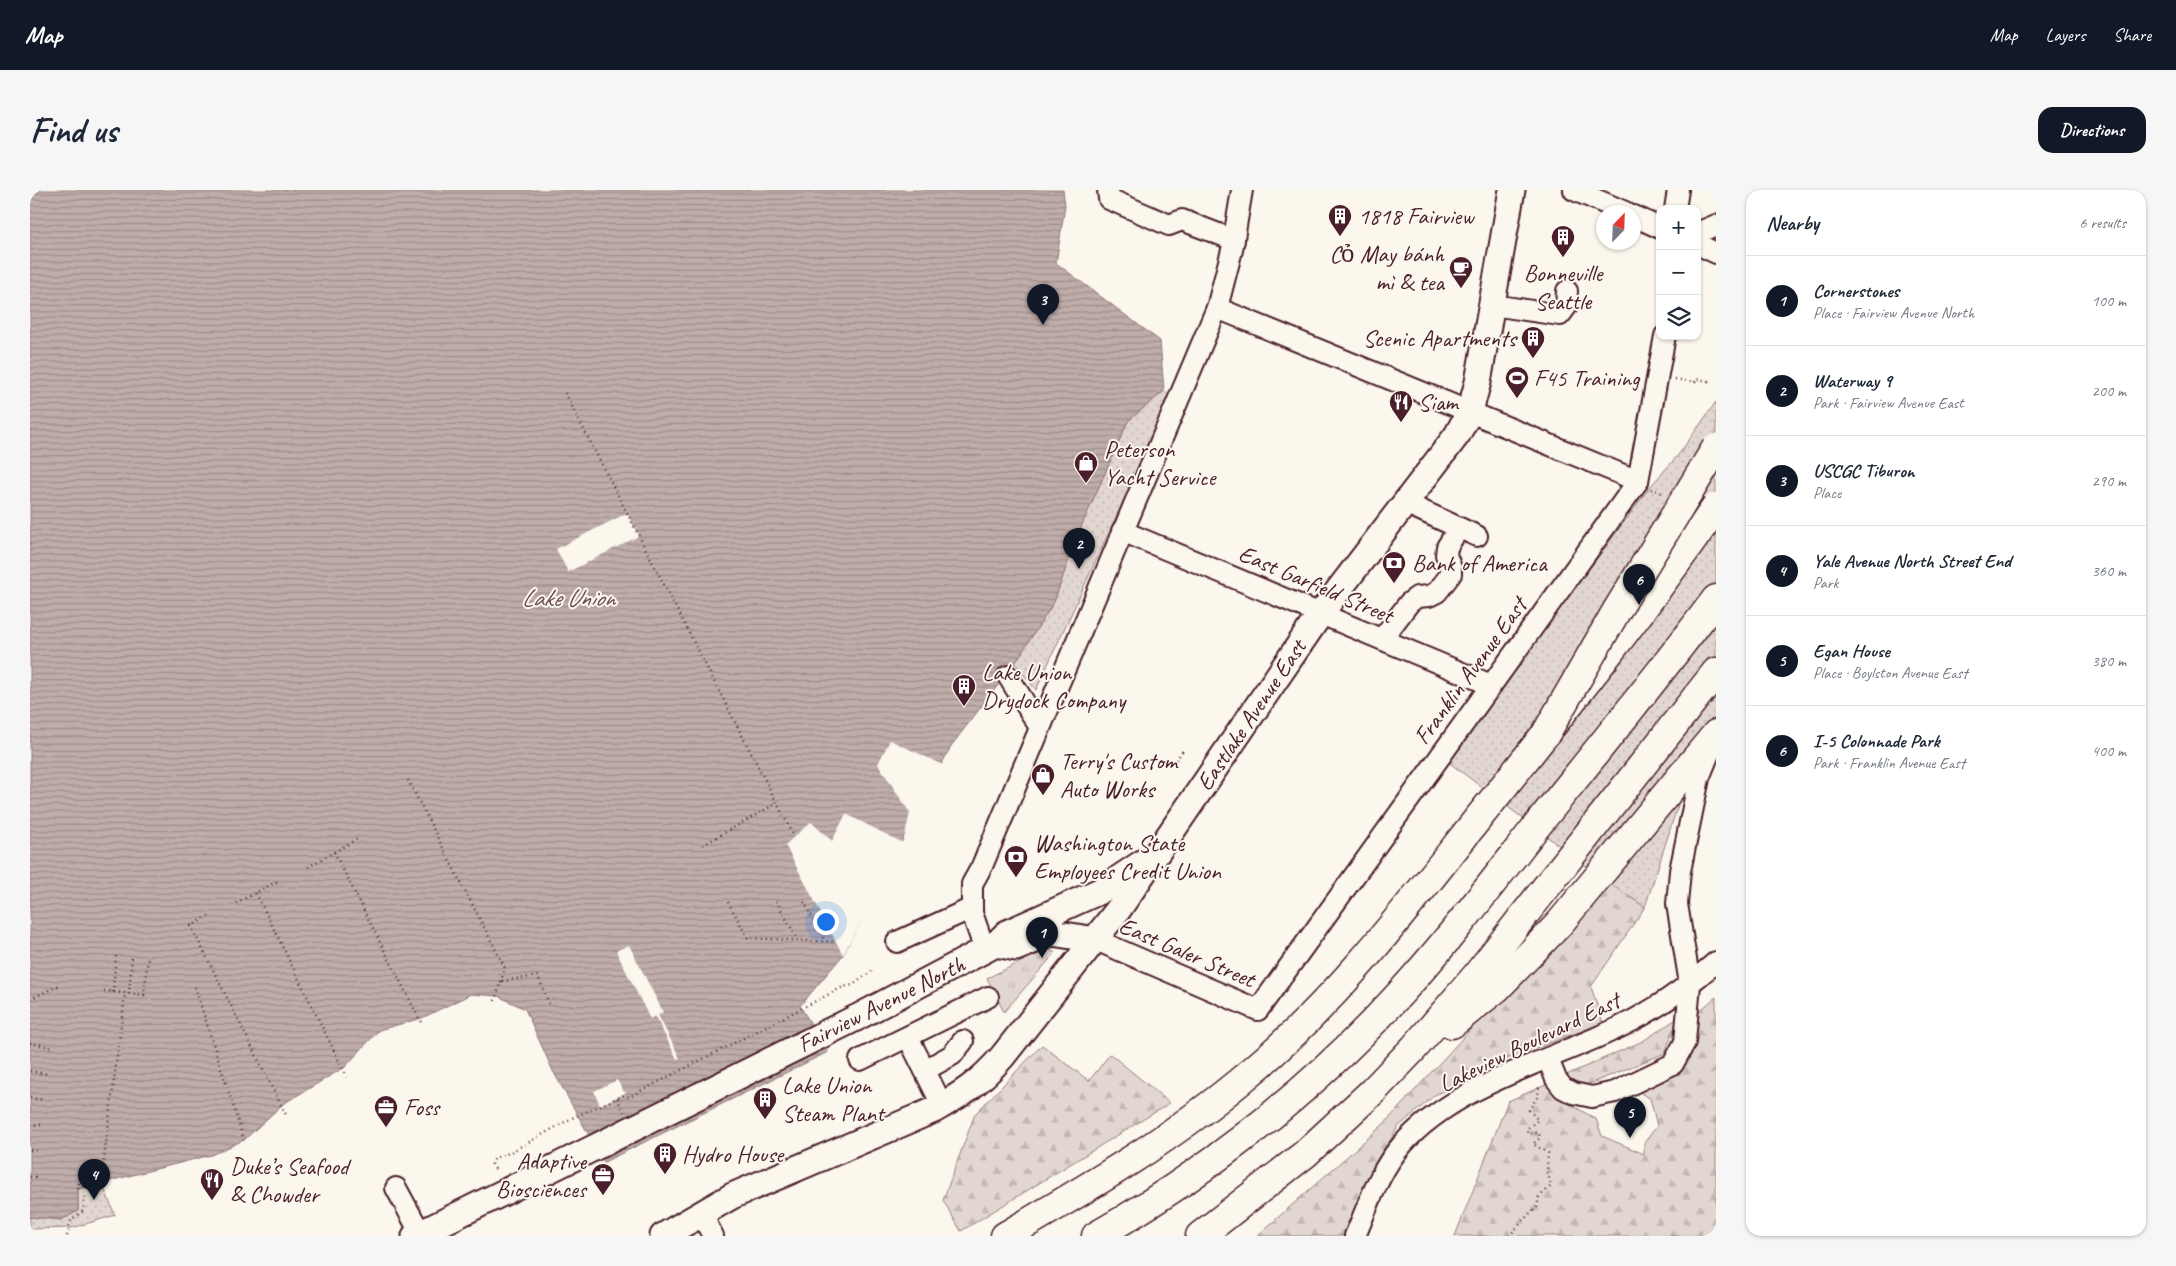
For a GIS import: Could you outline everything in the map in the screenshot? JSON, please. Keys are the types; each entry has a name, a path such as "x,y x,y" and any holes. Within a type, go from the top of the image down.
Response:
{"highway":[{"path":"1545,734 1617,610 1716,448"},
{"path":"1005,1236 1112,1174 1170,1135 1226,1093 1278,1048 1328,999 1374,947 1627,632 1716,507"},
{"path":"1099,1234 1178,1185 1248,1135 1330,1064 1416,975 1662,670 1716,599"},
{"path":"1200,1236 1268,1185 1330,1132 1392,1072 1476,976 1716,672"},
{"path":"1392,1072 1497,988 1559,924 1716,734"}],"main road":[{"name":"Eastlake Avenue East","path":"663,1236 732,1196 942,1105 966,1092 983,1079 1096,940 1321,613 1457,435 1470,411 1478,382 1512,190"},
{"name":"Fairview Avenue North","path":"420,1235 856,1018 990,947 1008,933 1100,890 1121,878 1160,848"},
{"path":"990,947 1016,948 1052,934 1096,940"}],"street":[{"path":"1108,190 1110,199 1169,225 1182,220 1234,240"},
{"path":"990,947 972,908 972,884 982,866 1039,726 1217,308 1234,240 1242,190"},
{"path":"1574,190 1609,205"},
{"path":"1676,205 1678,190"},
{"path":"1641,219 1656,226"},
{"path":"1701,231 1716,225"},
{"path":"1701,246 1716,253"},
{"path":"1492,305 1560,315 1566,307 1568,291"},
{"path":"1217,308 1643,484"},
{"name":"Franklin Avenue East","path":"1258,1010 1491,685 1643,484 1664,340"},
{"path":"1382,639 1408,602 1417,597 1430,596 1437,592 1451,574 1451,568 1446,555 1447,547 1468,532 1405,504"},
{"name":"East Garfield Street","path":"1122,531 1491,685"},
{"path":"1008,676 1039,726"},
{"path":"1548,1059 1556,1079 1563,1088 1573,1093 1592,1097 1615,1092 1673,1064 1685,1042 1690,984 1677,904 1680,871 1685,837 1698,778 1716,738"},
{"path":"897,942 972,908"},
{"name":"East Galer Street","path":"1096,940 1258,1010"},
{"name":"Lakeview Boulevard East","path":"1355,1236 1387,1165 1417,1129 1466,1095 1623,1025 1668,1000 1716,962"},
{"path":"860,1060 988,997"},
{"path":"908,1037 942,1105"},
{"path":"924,1070 952,1055 963,1041"},
{"path":"396,1188 420,1235"},
{"path":"701,1213 713,1236"}],"path":[{"path":"1671,378 1695,382 1696,379 1708,380"},
{"path":"565,393 794,836"},
{"path":"1643,484 1672,497"},
{"path":"1176,760 1184,749"},
{"path":"408,780 505,968 494,1003"},
{"path":"703,845 777,803"},
{"path":"308,867 357,839"},
{"path":"334,852 422,1024"},
{"path":"236,903 278,881"},
{"path":"256,893 347,1077"},
{"path":"776,901 798,940"},
{"path":"728,902 748,938 836,942"},
{"path":"804,902 825,941"},
{"path":"209,916 191,926 286,1115"},
{"path":"112,992 116,954"},
{"path":"78,1189 80,1174 103,1167 132,956"},
{"path":"104,991 144,995 148,958"},
{"path":"495,1169 492,1164 495,1158 509,1153 576,1117 624,1095 629,1097 843,987 853,985 873,970"},
{"path":"502,981 538,976 549,1004"},
{"path":"30,1000 58,986"},
{"path":"194,987 244,1140"},
{"path":"30,1043 51,1047"},
{"path":"30,1072 48,1074"},
{"path":"1509,1236 1537,1208 1539,1197 1551,1186 1547,1169 1548,1153 1534,1144 1540,1138 1539,1133 1526,1133 1528,1128 1538,1120 1529,1110 1538,1096 1537,1076"},
{"path":"30,1098 45,1100"},
{"path":"30,1124 41,1125"},
{"path":"30,1150 39,1150"},
{"path":"30,1177 37,1177"},
{"path":"67,1236 71,1220 83,1211 85,1194"}],"green space":[{"path":"1164,391 1173,394 1036,690 1015,663 1054,602 1077,536 1128,421"},
{"path":"1716,402 1716,723 1700,737 1645,907 1606,881 1447,761 1650,487 1679,454"},
{"path":"1606,881 1645,907 1591,987 1603,1023 1504,1060 1435,1095 1398,1127 1364,1186 1344,1236 1257,1236 1385,1123"},
{"path":"1048,949 1055,953 1004,1012 987,978"},
{"path":"1716,997 1716,1231 1707,1236 1455,1236 1508,1101 1555,1081 1568,1103 1596,1119 1602,1136 1644,1154 1644,1143 1657,1126 1650,1098 1642,1094 1640,1087 1683,1065 1691,1018"},
{"path":"1678,1018 1665,1053 1582,1087 1564,1076 1643,1041"},
{"path":"1042,1045 1089,1081 1110,1054 1170,1103 961,1231 943,1200 975,1114"},
{"path":"102,1183 115,1215 72,1228 30,1229 30,1217 61,1220 78,1211 78,1189"}],"water":[{"name":"Lake Union","path":"30,190 1063,190 1065,206 1056,263 1160,341 1164,391 1128,421 1077,536 1054,602 1015,663 951,746 843,955 800,1006 828,1052 604,1162 553,1071 525,1009 498,996 471,994 422,1018 379,1030 345,1067 283,1104 244,1140 211,1155 78,1189 78,1211 61,1220 30,1217"}],"pier":[{"path":"627,513 639,536 568,572 556,549"},
{"path":"890,740 943,765 903,844 843,955 785,845 811,822 832,841 846,814 903,843 910,813 878,764"},
{"path":"629,945 663,1012 658,1015 680,1058 677,1059 655,1016 650,1019 616,951"},
{"path":"617,1080 624,1092 628,1092 600,1105 594,1091"}],"place":[{"name":"1818 Fairview","path":"1340,237"},
{"name":"Bonneville Seattle","path":"1563,258"},
{"name":"Cỏ May bánh mì & tea","path":"1461,289"},
{"name":"USCGC Tiburon","path":"1043,325"},
{"name":"Scenic Apartments","path":"1533,359"},
{"name":"F45 Training","path":"1517,399"},
{"name":"Siam","path":"1401,423"},
{"name":"Peterson Yacht Service","path":"1086,484"},
{"name":"Waterway 9","path":"1079,569"},
{"name":"Bank of America","path":"1394,584"},
{"name":"I-5 Colonnade Park","path":"1639,605"},
{"name":"Lake Union Drydock Company","path":"964,707"},
{"name":"Terry's Custom Auto Works","path":"1043,796"},
{"name":"Washington State Employees Credit Union","path":"1016,878"},
{"name":"Cornerstones","path":"1042,958"},
{"name":"Lake Union Steam Plant","path":"765,1120"},
{"name":"Foss","path":"386,1128"},
{"name":"Egan House","path":"1630,1138"},
{"name":"Hydro House","path":"665,1175"},
{"name":"Adaptive Biosciences","path":"603,1196"},
{"name":"Yale Avenue North Street End","path":"94,1200"},
{"name":"Duke’s Seafood & Chowder","path":"212,1201"}]}
